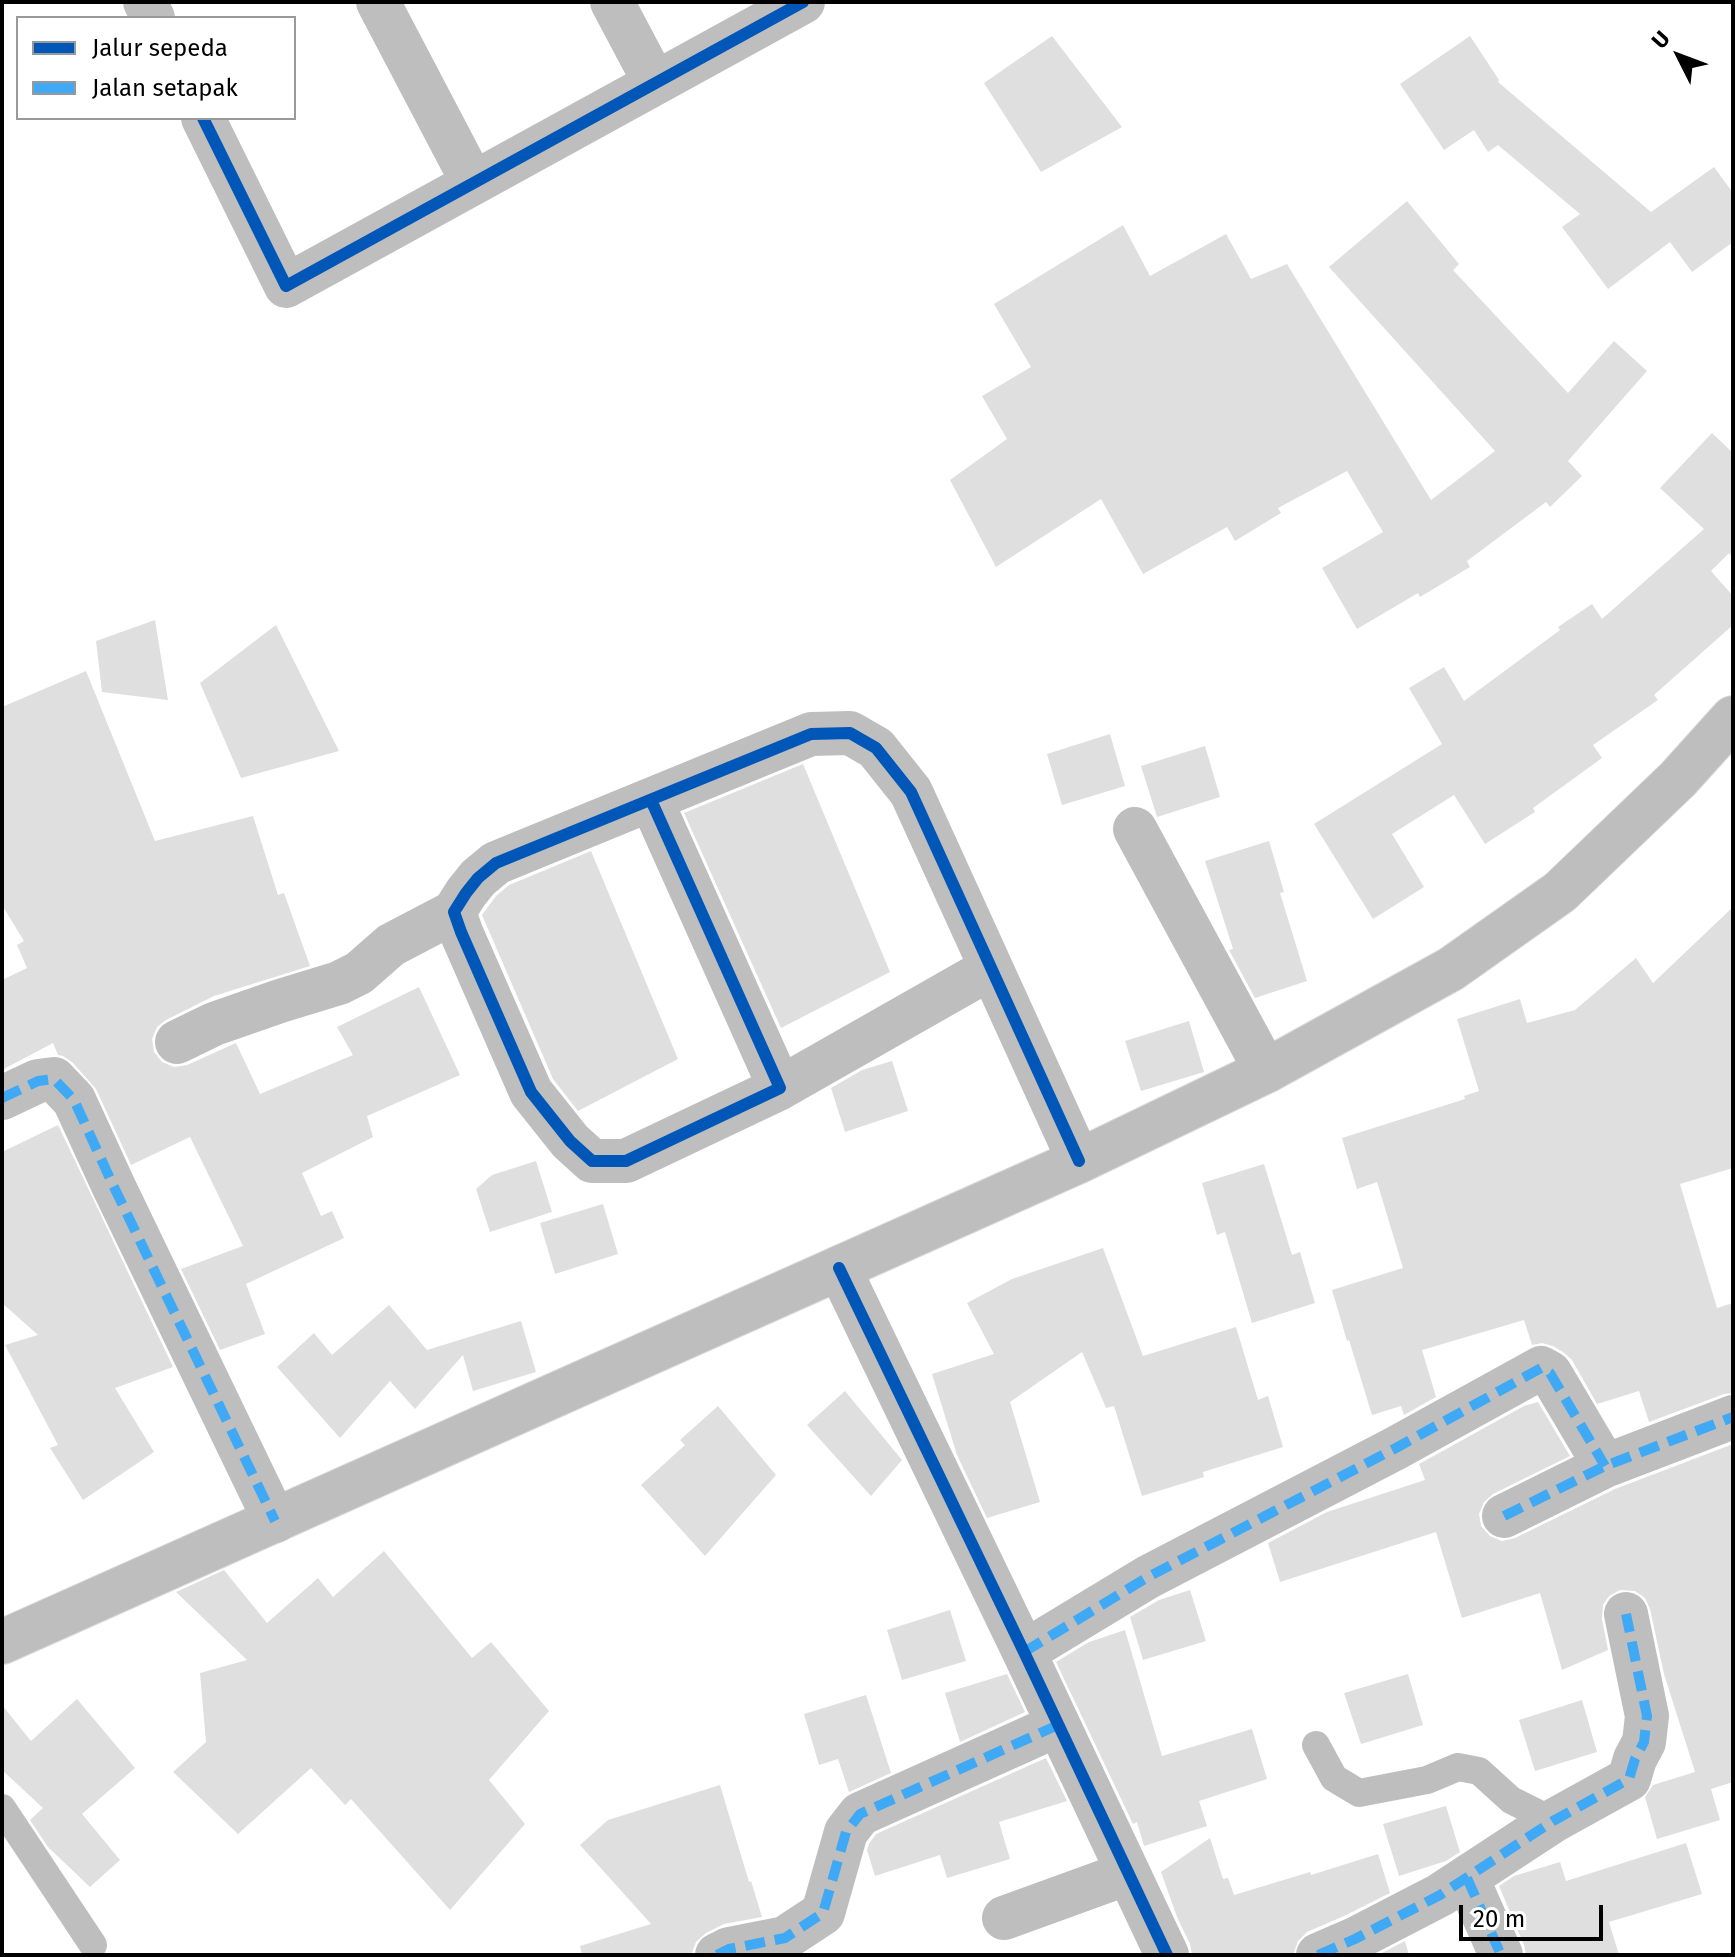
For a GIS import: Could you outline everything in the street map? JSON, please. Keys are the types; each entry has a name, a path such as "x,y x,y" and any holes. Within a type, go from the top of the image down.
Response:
{"street":[{"path":"378,2 473,183"},
{"path":"612,2 655,83"},
{"path":"204,120 286,286 803,2"},
{"path":"2,1642 1079,1161 1266,1071 1451,969 1560,892 1678,779 1733,718"},
{"path":"177,1042 214,1024 339,983 359,973 391,945 454,912 478,878 496,863 811,734 850,733 876,748 911,792 1079,1161"},
{"path":"651,800 780,1088"},
{"path":"1135,829 1266,1071"},
{"path":"454,912 531,1092 570,1141 592,1161 626,1161 780,1088 991,968"},
{"path":"2,1098 38,1081 54,1079 74,1100 275,1521"},
{"path":"839,1268 1167,1955"},
{"path":"1024,1652 1148,1577 1396,1448 1541,1368 1550,1373 1605,1466"},
{"path":"1504,1516 1605,1466 1733,1417"},
{"path":"1318,1955 1440,1895 1553,1821 1629,1779 1644,1742 1647,1716 1626,1614"},
{"path":"717,1955 729,1949 785,1938 823,1913 846,1832 860,1814 1058,1725"},
{"path":"1004,1918 1128,1873"},
{"path":"1467,1878 1501,1955"}],"lane":[{"path":"1316,1745 1334,1778 1359,1793 1427,1780 1458,1767 1479,1771 1511,1800 1553,1821"},
{"path":"2,1808 93,1945"}],"building":[{"path":"1052,36 1122,127 1041,172 984,83"},
{"path":"1470,36 1498,82 1651,212 1714,167 1733,193 1733,242 1692,272 1670,242 1608,289 1562,227 1580,214 1498,145 1488,152 1474,130 1444,150 1400,84"},
{"path":"1407,201 1459,264 1453,270 1568,393 1614,341 1647,371 1568,461 1582,476 1550,507 1546,502 1467,561 1470,567 1357,629 1322,568 1383,532 1347,471 1278,508 1281,513 1235,541 1227,527 1143,574 1101,499 996,567 950,480 1007,439 982,396 1031,367 994,304 1123,225 1150,276 1226,234 1251,279 1287,264 1431,500 1495,451 1329,267"},
{"path":"1712,433 1733,453 1733,557 1729,553 1711,571 1733,596 1733,625 1654,695 1658,700 1593,745 1602,758 1533,808 1535,812 1485,844 1454,795 1392,834 1424,887 1373,919 1314,824 1442,744 1409,688 1444,667 1464,701 1592,604 1602,619 1704,529 1660,488"},
{"path":"155,620 168,700 102,692 96,641"},
{"path":"276,625 339,751 241,778 200,683"},
{"path":"86,671 155,841 253,816 278,895 284,893 310,966 214,996 166,1020 157,1027 152,1039 154,1052 162,1062 174,1067 187,1065 236,1043 260,1094 353,1055 337,1027 419,987 460,1075 367,1116 373,1137 302,1173 321,1216 332,1211 344,1238 246,1284 265,1334 220,1350 181,1269 243,1246 190,1137 131,1165 96,1089 72,1062 58,1055 53,1043 2,1070 2,980 27,968 17,945 24,941 2,905 2,707"},
{"path":"1110,734 1125,786 1062,805 1047,754"},
{"path":"1205,746 1220,797 1157,817 1141,766"},
{"path":"803,764 890,972 781,1028 684,813"},
{"path":"1269,841 1284,892 1280,893 1307,981 1255,998 1229,950 1233,949 1205,861"},
{"path":"591,851 678,1059 578,1111 553,1079 482,915 509,885"},
{"path":"1733,907 1733,1168 1680,1184 1717,1308 1733,1303 1733,1393 1649,1422 1639,1391 1597,1404 1572,1360 1553,1346 1542,1343 1532,1345 1524,1320 1422,1350 1436,1397 1404,1415 1401,1406 1372,1415 1332,1290 1403,1268 1377,1182 1357,1189 1342,1138 1465,1099 1464,1096 1479,1091 1457,1019 1520,999 1527,1023 1575,1010 1636,958 1653,983"},
{"path":"1189,1021 1204,1072 1141,1091 1125,1041"},
{"path":"892,1061 908,1111 845,1132 831,1088 862,1070"},
{"path":"58,1125 173,1367 115,1388 154,1452 83,1500 50,1448 58,1445 5,1345 38,1335 2,1303 2,1152"},
{"path":"536,1161 552,1212 490,1232 476,1189 492,1175"},
{"path":"1264,1164 1292,1255 1300,1252 1315,1303 1252,1323 1225,1232 1217,1235 1202,1183"},
{"path":"603,1204 618,1254 555,1274 540,1223"},
{"path":"1103,1248 1143,1356 1236,1327 1258,1400 1268,1396 1283,1447 1203,1472 1204,1477 1142,1496 1114,1406 1106,1408 1082,1352 1010,1402 1040,1502 987,1518 957,1455 932,1374 994,1354 967,1303 1012,1279"},
{"path":"389,1305 427,1350 521,1321 536,1372 473,1391 463,1355 415,1409 390,1381 340,1438 277,1367 314,1333 332,1355"},
{"path":"845,1391 902,1460 871,1496 807,1425"},
{"path":"1538,1402 1570,1456 1493,1494 1484,1502 1479,1514 1481,1526 1490,1536 1502,1541 1515,1538 1615,1489 1733,1444 1733,1782 1711,1789 1720,1820 1657,1839 1645,1797 1653,1785 1695,1772 1664,1674 1650,1609 1645,1598 1635,1591 1620,1590 1609,1596 1603,1605 1602,1619 1608,1650 1562,1670 1540,1593 1462,1618 1436,1532 1280,1582 1268,1543 1327,1512 1425,1480 1419,1464 1524,1406"},
{"path":"718,1406 776,1475 705,1556 641,1485 685,1445 680,1440"},
{"path":"384,1551 472,1658 491,1642 549,1711 489,1780 525,1824 450,1910 351,1799 345,1805 311,1768 238,1834 173,1772 206,1742 200,1673 247,1660 176,1592 224,1570 267,1623 318,1578 333,1597"},
{"path":"1190,1590 1206,1641 1143,1660 1130,1617 1159,1600"},
{"path":"950,1610 966,1661 902,1680 887,1630"},
{"path":"1125,1630 1162,1756 1252,1729 1267,1779 1199,1801 1207,1826 1144,1846 1137,1822 1133,1824 1056,1662 1089,1642"},
{"path":"1007,1674 1025,1712 960,1742 945,1693"},
{"path":"1408,1674 1423,1725 1361,1744 1344,1693"},
{"path":"866,1695 891,1773 849,1792 838,1759 819,1765 804,1714"},
{"path":"77,1699 135,1768 82,1814 120,1860 90,1887 48,1847 30,1820 43,1808 2,1770 2,1705 31,1741"},
{"path":"1582,1700 1597,1752 1535,1771 1519,1720"},
{"path":"1046,1758 1067,1801 999,1822 1010,1859 947,1878 940,1855 875,1876 867,1850 876,1834"},
{"path":"720,1785 762,1917 724,1924 706,1933 696,1942 691,1955 582,1955 580,1946 651,1924 580,1845 608,1820"},
{"path":"1446,1806 1460,1852 1446,1861 1399,1876 1383,1824"},
{"path":"1210,1838 1223,1879 1228,1878 1234,1895 1378,1854 1390,1893 1307,1932 1298,1941 1293,1955 1192,1955 1161,1872"},
{"path":"1686,1843 1702,1894 1609,1922 1619,1955 1526,1955 1499,1886 1514,1876 1560,1862 1566,1881"},
{"path":"1405,1941 1409,1955 1378,1955"}],"marked path":[{"path":"2,1098 38,1081 54,1079 74,1100 275,1521"},
{"path":"1024,1652 1148,1577 1396,1448 1541,1368 1550,1373 1605,1466"},
{"path":"1504,1516 1605,1466 1733,1417"},
{"path":"1318,1955 1440,1895 1553,1821 1629,1779 1644,1742 1647,1716 1626,1614"},
{"path":"717,1955 729,1949 785,1938 823,1913 846,1832 860,1814 1058,1725"},
{"path":"1467,1878 1501,1955"}],"cycle path":[{"path":"204,120 286,286 803,2"},
{"path":"651,800 780,1088 626,1161 592,1161 570,1141 531,1092 454,912 478,878 496,863 811,734 850,733 876,748 911,792 1079,1161"},
{"path":"839,1268 1167,1955"}]}
